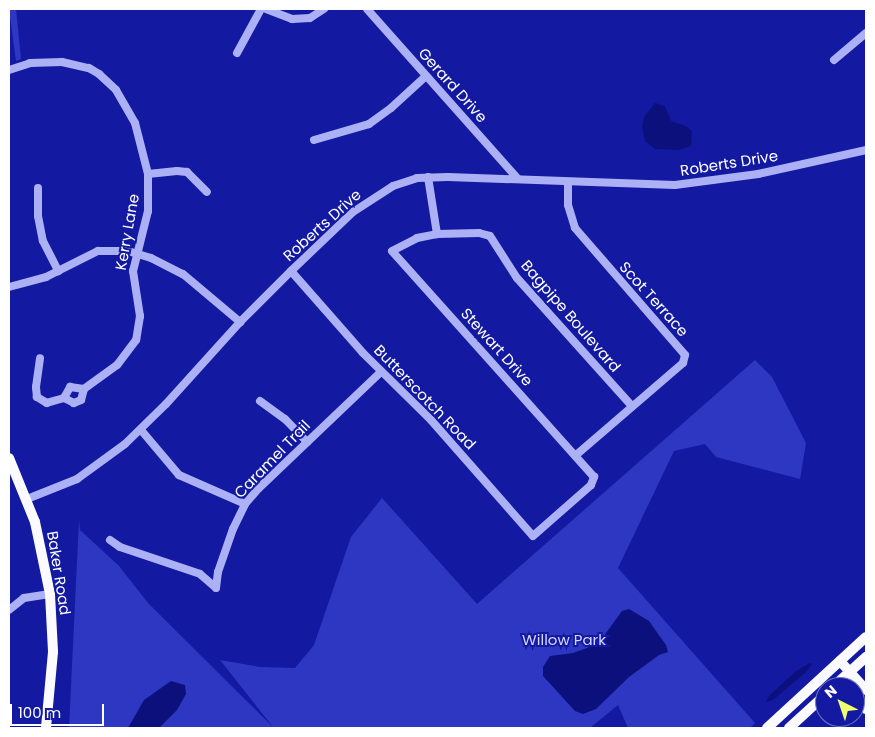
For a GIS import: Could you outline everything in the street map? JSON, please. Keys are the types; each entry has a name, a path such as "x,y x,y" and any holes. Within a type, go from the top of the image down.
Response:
{"main road":[{"name":"Baker Road","path":"9,458 27,499 42,550 50,594 53,652 46,728"},
{"path":"767,728 866,637"},
{"path":"847,677 866,657"},
{"path":"840,661 866,690"},
{"path":"832,669 836,677"},
{"path":"789,728 815,704"}],"street":[{"path":"236,53 261,9"},
{"path":"266,9 292,19 310,18 324,9"},
{"name":"Gerard Drive","path":"367,9 518,179"},
{"path":"834,60 866,33"},
{"name":"Kerry Lane","path":"9,70 30,63 62,62 89,68 99,74 116,90 134,120 148,174 148,211 133,275 140,316 136,340 117,365 84,389 70,387 64,398 47,403 37,397 36,387 40,358"},
{"path":"314,140 369,124 386,112 426,76"},
{"name":"Roberts Drive","path":"27,499 77,479 141,430 240,322 294,274 368,200 393,186 428,177 518,179 648,186 704,183 866,150"},
{"path":"148,174 176,171 187,172 207,192"},
{"path":"428,177 437,234"},
{"name":"Scot Terrace","path":"568,182 568,205 575,228 685,356 683,363 576,455"},
{"path":"38,188 38,216 43,241 58,271"},
{"name":"Bagpipe Boulevard","path":"437,234 480,233 494,240 517,278 632,406"},
{"name":"Stewart Drive","path":"437,234 417,238 392,251 592,473 594,482 533,536"},
{"path":"9,286 33,282 98,251 117,249 138,253 183,274 240,322"},
{"name":"Butterscotch Road","path":"294,274 382,372 421,410 533,536"},
{"name":"Caramel Trail","path":"110,540 120,547 200,574 216,588 218,572 233,529 245,504 307,442 382,372"},
{"name":"Kerry Lane","path":"64,398 70,402 78,402 83,396 84,389"},
{"path":"260,402 285,419 307,442"},
{"path":"141,430 179,475 245,504"},
{"path":"9,610 24,598 50,594"}],"green space":[{"path":"9,9 16,9 21,59 16,61"},
{"name":"Willow Park","path":"755,360 772,377 806,443 800,479 716,457 705,444 674,451 618,568 755,723 750,728 628,728 618,705 590,728 69,728 79,520 80,530 119,566 148,603 273,727 220,660 260,667 295,668 314,645 351,537 382,498 477,604"}],"shaded area":[{"path":"655,103 665,106 671,121 686,126 692,131 691,146 679,150 655,149 645,141 642,127 644,117"},
{"path":"629,609 649,621 666,645 668,652 659,655 629,677 596,709 583,714 575,711 543,676 543,667 550,656 573,653 598,644 622,611"},
{"path":"810,663 812,664 806,672 773,700 766,702 769,696 796,671"},
{"path":"171,681 185,685 186,694 177,710 159,728 128,728 144,700"}]}
